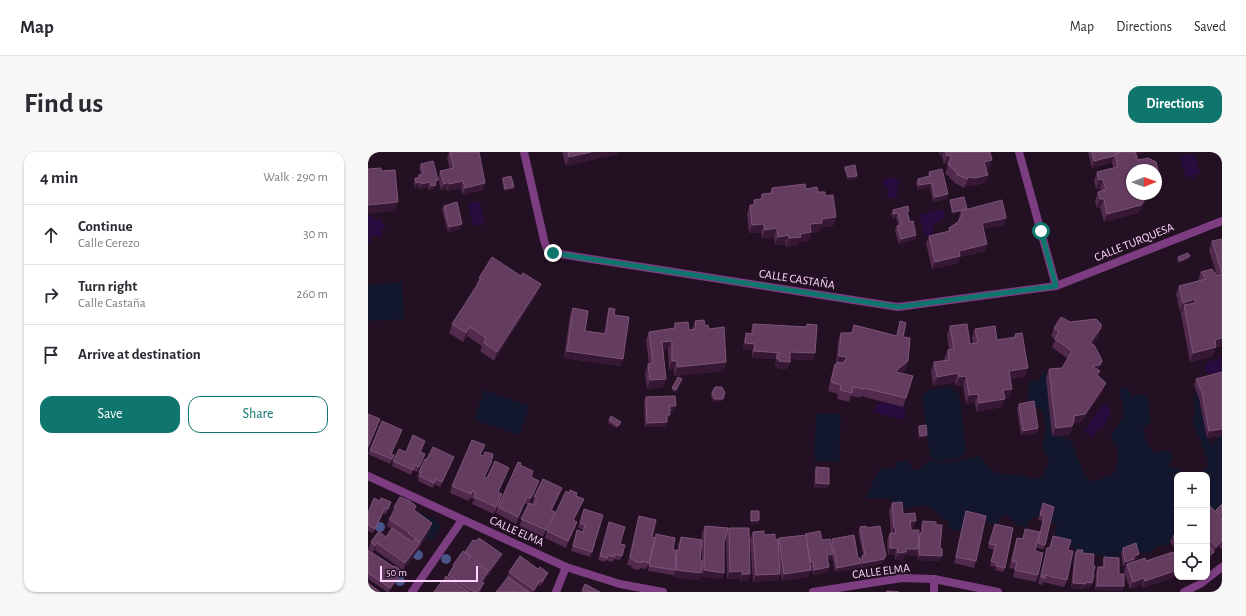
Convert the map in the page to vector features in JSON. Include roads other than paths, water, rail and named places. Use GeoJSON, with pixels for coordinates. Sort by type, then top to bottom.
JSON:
{"type":"FeatureCollection","features":[{"type":"Feature","properties":{"kind":"street","name":"CALLE CASTAÑA"},"geometry":{"type":"LineString","coordinates":[[524,152],[544,240],[547,249],[553,253],[898,307],[1056,286]]}},
{"type":"Feature","properties":{"kind":"street"},"geometry":{"type":"LineString","coordinates":[[1019,152],[1056,286]]}},
{"type":"Feature","properties":{"kind":"street","name":"CALLE TURQUESA"},"geometry":{"type":"LineString","coordinates":[[1056,286],[1222,221]]}},
{"type":"Feature","properties":{"kind":"street","name":"CALLE ELMA"},"geometry":{"type":"LineString","coordinates":[[368,476],[566,566],[620,584],[662,592]]}},
{"type":"Feature","properties":{"kind":"street"},"geometry":{"type":"LineString","coordinates":[[412,592],[462,520]]}},
{"type":"Feature","properties":{"kind":"street"},"geometry":{"type":"LineString","coordinates":[[556,592],[566,566]]}},
{"type":"Feature","properties":{"kind":"street"},"geometry":{"type":"LineString","coordinates":[[1184,592],[1200,584],[1222,567]]}},
{"type":"Feature","properties":{"kind":"street","name":"CALLE ELMA"},"geometry":{"type":"LineString","coordinates":[[813,592],[902,578],[934,579],[998,592]]}},
{"type":"Feature","properties":{"kind":"street"},"geometry":{"type":"LineString","coordinates":[[934,579],[934,592]]}}]}
